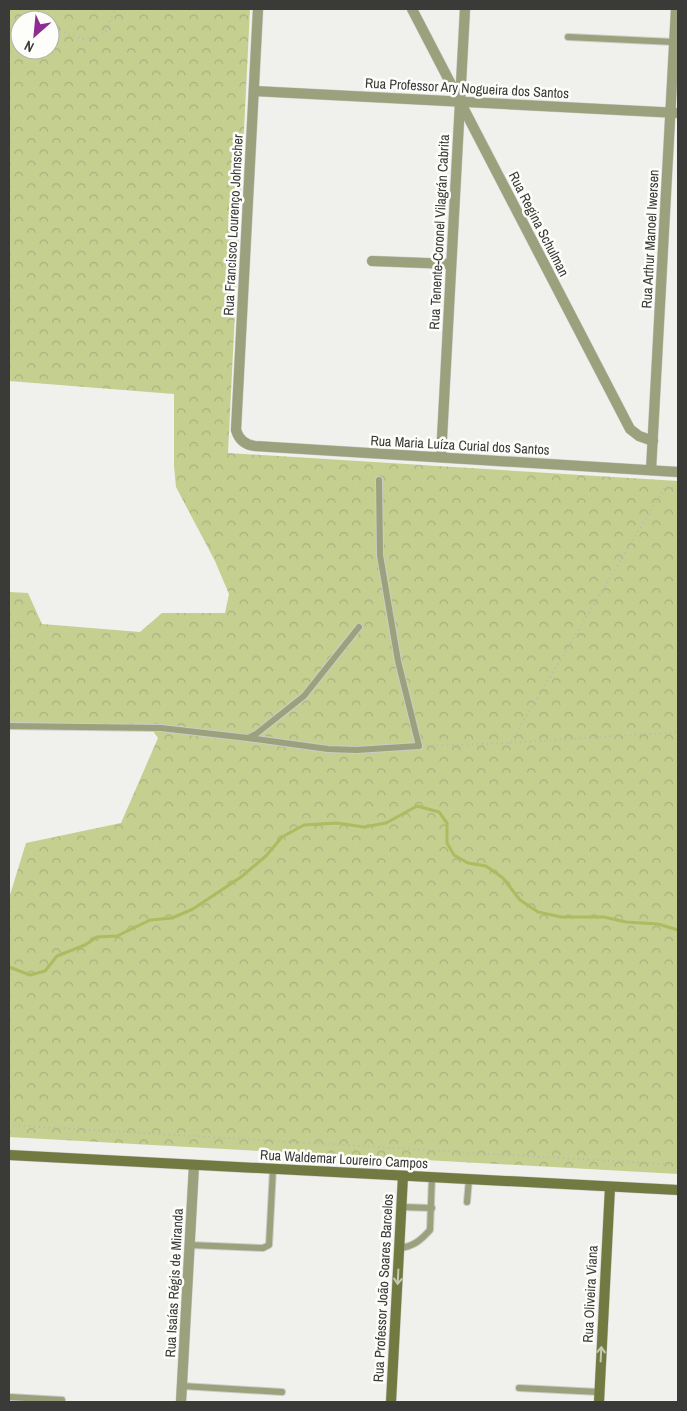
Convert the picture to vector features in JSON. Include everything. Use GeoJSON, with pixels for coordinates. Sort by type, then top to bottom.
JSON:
{"type":"FeatureCollection","features":[{"type":"Feature","properties":{"kind":"main road","name":"Rua Waldemar Loureiro Campos"},"geometry":{"type":"LineString","coordinates":[[9,1155],[678,1190]]}},
{"type":"Feature","properties":{"kind":"main road","name":"Rua Professor João Soares Barcelos"},"geometry":{"type":"LineString","coordinates":[[391,1402],[403,1176]]}},
{"type":"Feature","properties":{"kind":"main road","name":"Rua Oliveira Viana"},"geometry":{"type":"LineString","coordinates":[[599,1397],[610,1187]]}},
{"type":"Feature","properties":{"kind":"street","name":"Rua Francisco Lourenço Johnscher"},"geometry":{"type":"LineString","coordinates":[[241,440],[236,430],[258,9]]}},
{"type":"Feature","properties":{"kind":"street","name":"Rua Regina Schulman"},"geometry":{"type":"LineString","coordinates":[[412,9],[630,429],[639,436],[653,441]]}},
{"type":"Feature","properties":{"kind":"street","name":"Rua Tenente-Coronel Vilagrán Cabrita"},"geometry":{"type":"LineString","coordinates":[[441,457],[465,9]]}},
{"type":"Feature","properties":{"kind":"street","name":"Rua Arthur Manoel Iwersen"},"geometry":{"type":"LineString","coordinates":[[651,470],[674,113],[676,9]]}},
{"type":"Feature","properties":{"kind":"street","name":"Rua Professor Ary Nogueira dos Santos"},"geometry":{"type":"LineString","coordinates":[[254,91],[460,100],[674,113]]}},
{"type":"Feature","properties":{"kind":"street"},"geometry":{"type":"LineString","coordinates":[[372,261],[451,264]]}},
{"type":"Feature","properties":{"kind":"street","name":"Rua Maria Luíza Curial dos Santos"},"geometry":{"type":"LineString","coordinates":[[241,440],[246,444],[255,446],[678,472]]}},
{"type":"Feature","properties":{"kind":"street","name":"Rua Isaías Régis de Miranda"},"geometry":{"type":"LineString","coordinates":[[181,1402],[194,1165]]}},
{"type":"Feature","properties":{"kind":"lane"},"geometry":{"type":"LineString","coordinates":[[568,37],[674,42]]}},
{"type":"Feature","properties":{"kind":"lane"},"geometry":{"type":"LineString","coordinates":[[9,726],[161,728],[356,750],[419,746],[398,660],[380,555],[378,480]]}},
{"type":"Feature","properties":{"kind":"lane"},"geometry":{"type":"LineString","coordinates":[[248,738],[256,734],[304,696],[359,627]]}},
{"type":"Feature","properties":{"kind":"lane"},"geometry":{"type":"LineString","coordinates":[[190,1245],[267,1247],[269,1245],[273,1169]]}},
{"type":"Feature","properties":{"kind":"lane"},"geometry":{"type":"LineString","coordinates":[[399,1248],[410,1246],[430,1230],[434,1211],[432,1177]]}},
{"type":"Feature","properties":{"kind":"lane"},"geometry":{"type":"LineString","coordinates":[[467,1202],[469,1179]]}},
{"type":"Feature","properties":{"kind":"lane"},"geometry":{"type":"LineString","coordinates":[[401,1207],[434,1211]]}},
{"type":"Feature","properties":{"kind":"lane"},"geometry":{"type":"LineString","coordinates":[[182,1386],[282,1392]]}},
{"type":"Feature","properties":{"kind":"lane"},"geometry":{"type":"LineString","coordinates":[[519,1388],[599,1397]]}},
{"type":"Feature","properties":{"kind":"lane"},"geometry":{"type":"LineString","coordinates":[[9,1397],[62,1400]]}},
{"type":"Feature","properties":{"kind":"path"},"geometry":{"type":"LineString","coordinates":[[60,31],[84,39],[105,33],[115,9]]}},
{"type":"Feature","properties":{"kind":"path"},"geometry":{"type":"LineString","coordinates":[[510,743],[665,487],[678,488]]}},
{"type":"Feature","properties":{"kind":"path"},"geometry":{"type":"LineString","coordinates":[[419,746],[510,743],[678,732]]}},
{"type":"Feature","properties":{"kind":"path"},"geometry":{"type":"LineString","coordinates":[[9,1125],[678,1165]]}},
{"type":"Feature","properties":{"kind":"green space"},"geometry":{"type":"Polygon","coordinates":[[[9,9],[250,9],[228,453],[678,481],[678,1174],[9,1137],[9,898],[26,843],[121,823],[158,738],[153,731],[9,728],[9,592],[28,593],[42,624],[140,632],[162,613],[225,613],[229,594],[215,561],[176,487],[174,466],[174,394],[9,381],[9,9]]]}},
{"type":"Feature","properties":{"kind":"waterway"},"geometry":{"type":"LineString","coordinates":[[9,967],[30,975],[45,971],[57,956],[85,945],[97,937],[117,936],[150,920],[172,918],[193,909],[241,877],[266,856],[282,837],[304,825],[337,823],[364,827],[386,823],[417,806],[439,812],[447,823],[447,843],[454,855],[468,863],[486,866],[503,878],[520,900],[538,912],[561,917],[604,917],[626,922],[658,924],[678,930]]}}]}
